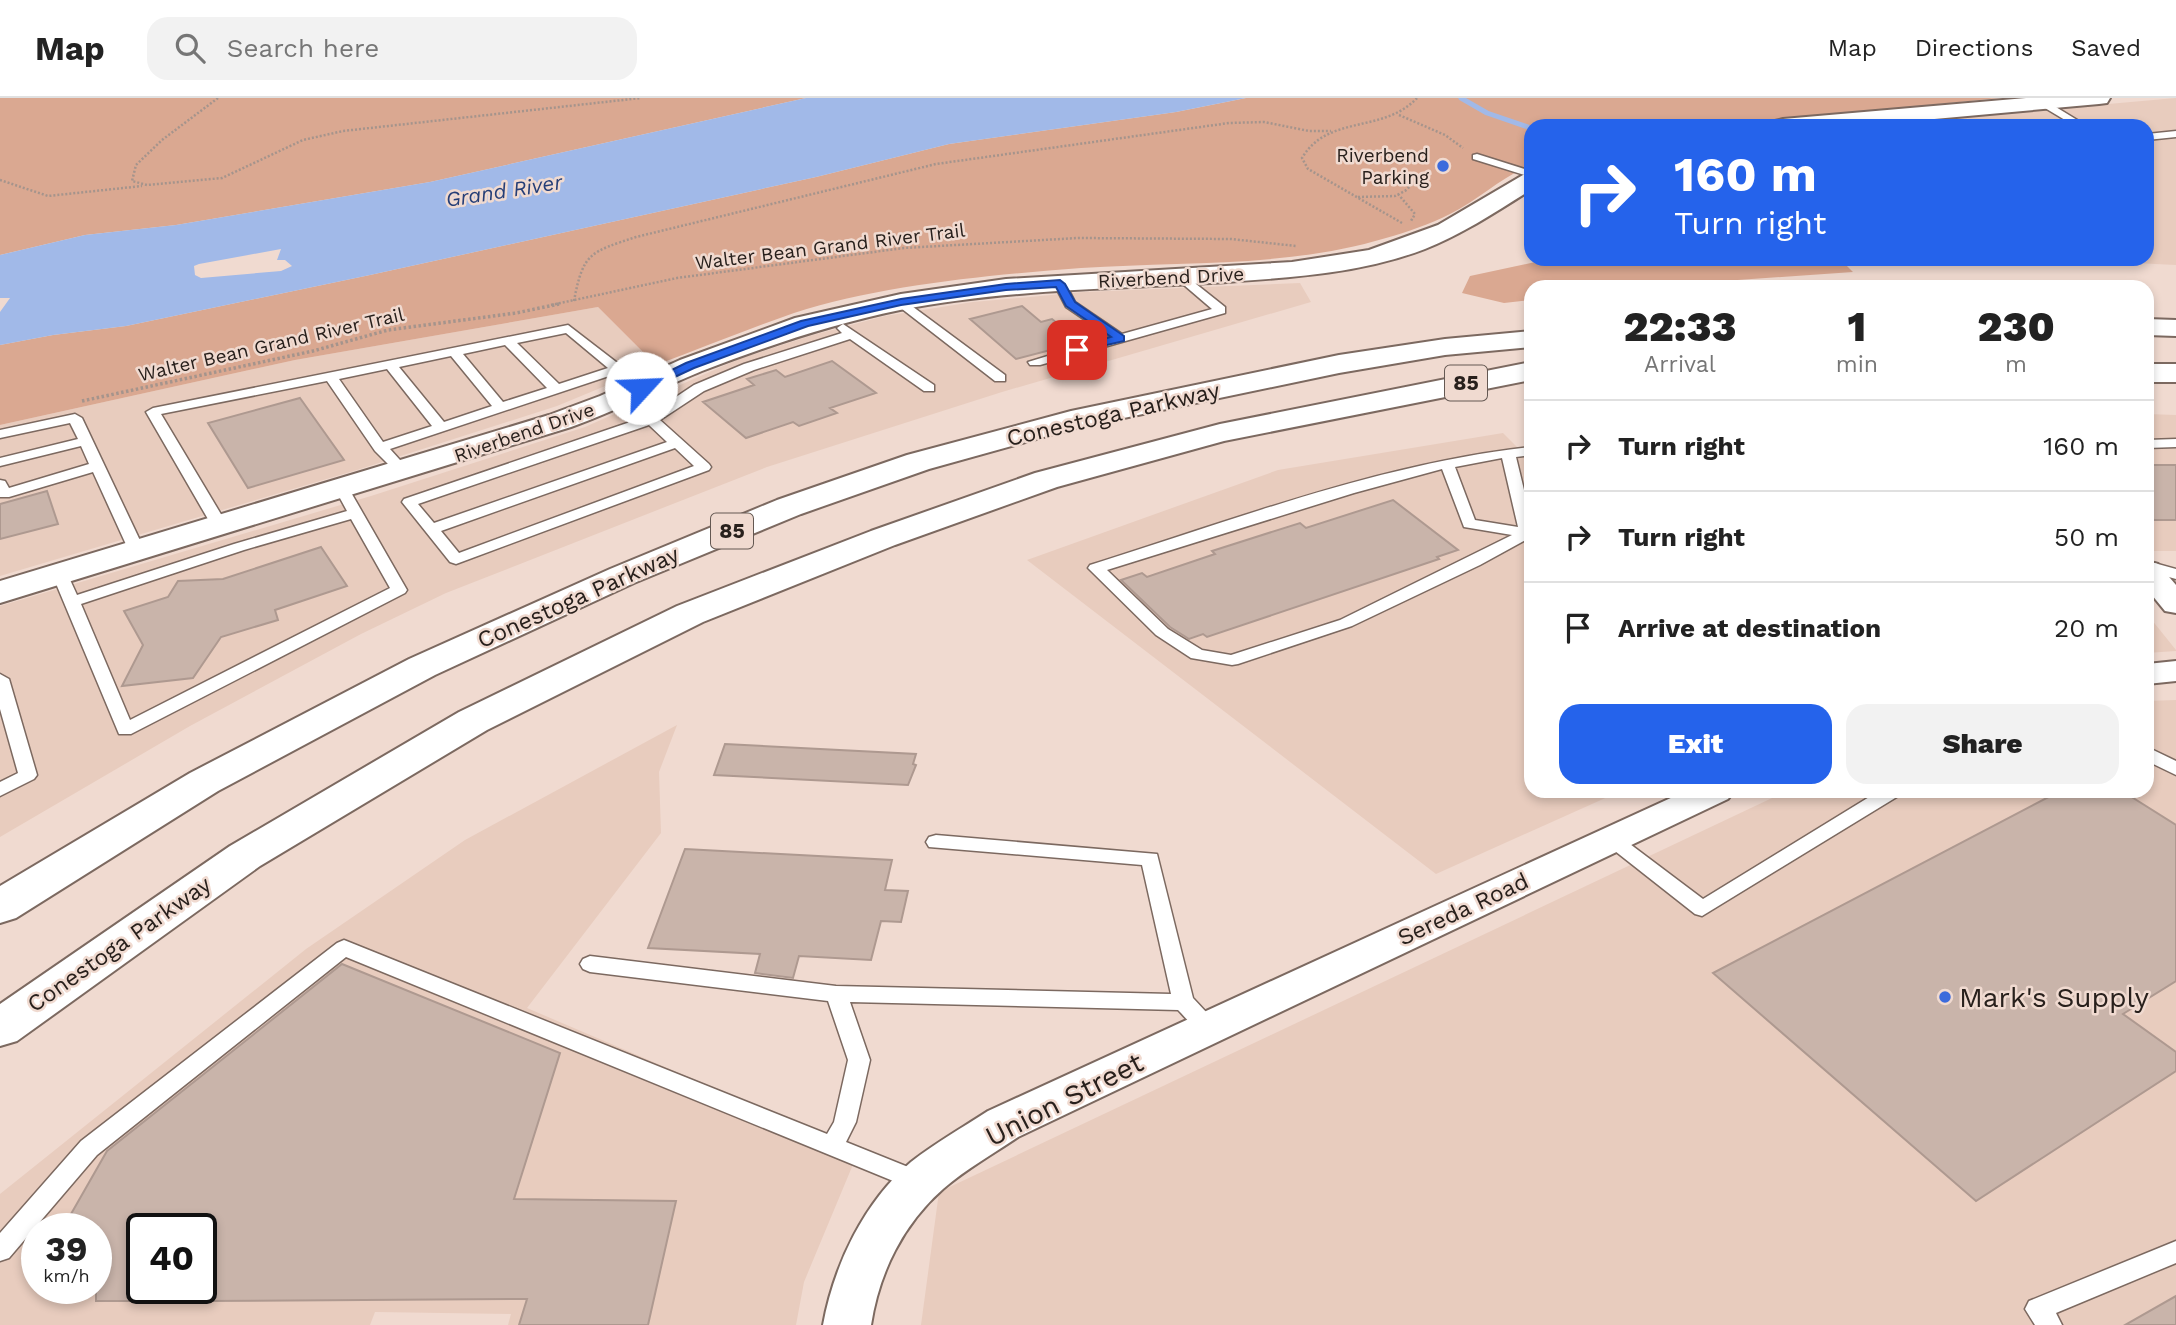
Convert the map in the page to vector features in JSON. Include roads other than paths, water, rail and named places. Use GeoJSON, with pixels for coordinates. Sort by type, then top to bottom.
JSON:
{"type":"FeatureCollection","features":[{"type":"Feature","properties":{"kind":"main road"},"geometry":{"type":"LineString","coordinates":[[1862,119],[2099,98]]}},
{"type":"Feature","properties":{"kind":"main road","name":"Riverbend Drive"},"geometry":{"type":"LineString","coordinates":[[0,592],[66,588],[137,551],[220,526],[348,501],[403,471],[560,421],[628,384],[701,361],[840,326],[901,302],[962,292],[1304,269],[1382,255],[1447,230],[1524,184]]}},
{"type":"Feature","properties":{"kind":"main road"},"geometry":{"type":"LineString","coordinates":[[2154,309],[2176,310]]}},
{"type":"Feature","properties":{"kind":"main road"},"geometry":{"type":"LineString","coordinates":[[2154,327],[2176,328]]}},
{"type":"Feature","properties":{"kind":"main road","name":"Conestoga Parkway"},"geometry":{"type":"LineString","coordinates":[[0,907],[204,782],[422,667],[622,576],[789,507],[918,462],[1071,420],[1339,364],[1445,347],[1524,340]]}},
{"type":"Feature","properties":{"kind":"main road"},"geometry":{"type":"LineString","coordinates":[[2154,352],[2176,353]]}},
{"type":"Feature","properties":{"kind":"main road","name":"Conestoga Parkway"},"geometry":{"type":"LineString","coordinates":[[0,1028],[257,849],[473,721],[690,614],[883,538],[1046,480],[1220,433],[1524,372]]}},
{"type":"Feature","properties":{"kind":"main road"},"geometry":{"type":"LineString","coordinates":[[2154,373],[2176,373]]}},
{"type":"Feature","properties":{"kind":"main road","name":"Conestoga Parkway"},"geometry":{"type":"LineString","coordinates":[[1400,396],[1524,389]]}},
{"type":"Feature","properties":{"kind":"street"},"geometry":{"type":"LineString","coordinates":[[2154,577],[2176,604]]}},
{"type":"Feature","properties":{"kind":"street"},"geometry":{"type":"LineString","coordinates":[[2154,673],[2176,671]]}},
{"type":"Feature","properties":{"kind":"street","name":"Sereda Road"},"geometry":{"type":"LineString","coordinates":[[1196,1015],[1611,840],[1701,798]]}},
{"type":"Feature","properties":{"kind":"street","name":"Union Street"},"geometry":{"type":"LineString","coordinates":[[846,1325],[848,1310],[875,1240],[920,1182],[1003,1124],[1196,1015]]}},
{"type":"Feature","properties":{"kind":"lane"},"geometry":{"type":"LineString","coordinates":[[2043,103],[2070,119]]}},
{"type":"Feature","properties":{"kind":"lane"},"geometry":{"type":"LineString","coordinates":[[2154,136],[2176,134]]}},
{"type":"Feature","properties":{"kind":"lane"},"geometry":{"type":"LineString","coordinates":[[1477,157],[1524,172]]}},
{"type":"Feature","properties":{"kind":"lane"},"geometry":{"type":"LineString","coordinates":[[1035,362],[1221,310],[1181,276]]}},
{"type":"Feature","properties":{"kind":"lane"},"geometry":{"type":"LineString","coordinates":[[1060,284],[1070,304],[1120,338]]}},
{"type":"Feature","properties":{"kind":"lane"},"geometry":{"type":"LineString","coordinates":[[901,302],[999,377]]}},
{"type":"Feature","properties":{"kind":"lane"},"geometry":{"type":"LineString","coordinates":[[220,526],[153,411],[568,329],[628,384],[651,420],[704,467],[456,559],[409,502],[651,420],[698,388],[840,326],[929,388]]}},
{"type":"Feature","properties":{"kind":"lane"},"geometry":{"type":"LineString","coordinates":[[508,341],[556,389]]}},
{"type":"Feature","properties":{"kind":"lane"},"geometry":{"type":"LineString","coordinates":[[454,352],[501,408]]}},
{"type":"Feature","properties":{"kind":"lane"},"geometry":{"type":"LineString","coordinates":[[390,364],[441,428]]}},
{"type":"Feature","properties":{"kind":"lane"},"geometry":{"type":"LineString","coordinates":[[330,376],[380,447],[403,471]]}},
{"type":"Feature","properties":{"kind":"lane"},"geometry":{"type":"LineString","coordinates":[[380,447],[556,389],[628,384]]}},
{"type":"Feature","properties":{"kind":"lane"},"geometry":{"type":"LineString","coordinates":[[0,434],[75,418],[137,551]]}},
{"type":"Feature","properties":{"kind":"lane"},"geometry":{"type":"LineString","coordinates":[[0,462],[86,441]]}},
{"type":"Feature","properties":{"kind":"lane"},"geometry":{"type":"LineString","coordinates":[[431,528],[677,443]]}},
{"type":"Feature","properties":{"kind":"lane"},"geometry":{"type":"LineString","coordinates":[[2154,444],[2176,443]]}},
{"type":"Feature","properties":{"kind":"lane"},"geometry":{"type":"LineString","coordinates":[[1524,452],[1447,464],[1372,481],[1096,568],[1162,632],[1197,654],[1232,660],[1346,623],[1474,562],[1524,535]]}},
{"type":"Feature","properties":{"kind":"lane"},"geometry":{"type":"LineString","coordinates":[[1508,453],[1524,520]]}},
{"type":"Feature","properties":{"kind":"lane"},"geometry":{"type":"LineString","coordinates":[[1447,464],[1469,524],[1524,533]]}},
{"type":"Feature","properties":{"kind":"lane"},"geometry":{"type":"LineString","coordinates":[[0,484],[4,494],[98,466]]}},
{"type":"Feature","properties":{"kind":"lane"},"geometry":{"type":"LineString","coordinates":[[348,501],[399,590],[125,730],[66,588],[239,547],[348,501]]}},
{"type":"Feature","properties":{"kind":"lane"},"geometry":{"type":"LineString","coordinates":[[2154,570],[2176,575]]}},
{"type":"Feature","properties":{"kind":"lane"},"geometry":{"type":"LineString","coordinates":[[0,679],[28,775],[0,790]]}},
{"type":"Feature","properties":{"kind":"lane"},"geometry":{"type":"LineString","coordinates":[[2154,756],[2176,769]]}},
{"type":"Feature","properties":{"kind":"lane"},"geometry":{"type":"LineString","coordinates":[[1611,840],[1702,909],[1882,798]]}},
{"type":"Feature","properties":{"kind":"lane"},"geometry":{"type":"LineString","coordinates":[[590,964],[836,994],[1196,1015],[1150,859],[936,842]]}},
{"type":"Feature","properties":{"kind":"lane"},"geometry":{"type":"LineString","coordinates":[[0,1250],[89,1148],[344,948],[920,1182]]}},
{"type":"Feature","properties":{"kind":"lane"},"geometry":{"type":"LineString","coordinates":[[833,1146],[845,1122],[859,1060],[836,994]]}},
{"type":"Feature","properties":{"kind":"lane"},"geometry":{"type":"LineString","coordinates":[[2049,1325],[2038,1309],[2176,1252]]}},
{"type":"Feature","properties":{"kind":"water","name":"Grand River"},"geometry":{"type":"Polygon","coordinates":[[[806,98],[1246,98],[1176,112],[949,144],[816,177],[370,275],[126,326],[0,345],[0,312],[10,298],[0,298],[0,255],[85,235],[176,225],[430,182],[806,98]],[[281,249],[199,264],[194,266],[195,275],[201,278],[281,271],[292,266],[285,260],[277,260],[281,249]]]}},
{"type":"Feature","properties":{"kind":"waterway"},"geometry":{"type":"LineString","coordinates":[[1461,98],[1487,113],[1524,126]]}},
{"type":"Feature","properties":{"kind":"place","name":"Riverbend Parking"},"geometry":{"type":"Point","coordinates":[1443,166]}},
{"type":"Feature","properties":{"kind":"place","name":"Mark's Supply"},"geometry":{"type":"Point","coordinates":[1945,997]}}]}
